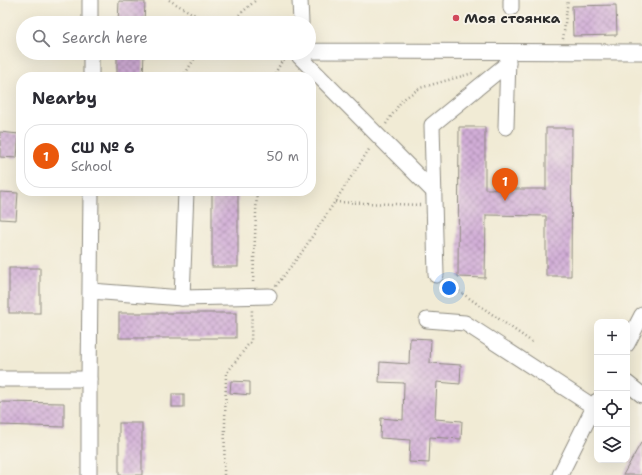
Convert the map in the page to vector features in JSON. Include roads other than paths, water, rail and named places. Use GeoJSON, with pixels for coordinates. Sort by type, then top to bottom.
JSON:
{"type":"FeatureCollection","features":[{"type":"Feature","properties":{"kind":"street"},"geometry":{"type":"LineString","coordinates":[[90,0],[90,16]]}},
{"type":"Feature","properties":{"kind":"street"},"geometry":{"type":"LineString","coordinates":[[300,0],[301,16]]}},
{"type":"Feature","properties":{"kind":"street"},"geometry":{"type":"LineString","coordinates":[[316,51],[508,57],[561,52],[642,52]]}},
{"type":"Feature","properties":{"kind":"street"},"geometry":{"type":"LineString","coordinates":[[506,127],[508,57]]}},
{"type":"Feature","properties":{"kind":"street"},"geometry":{"type":"LineString","coordinates":[[436,275],[432,125],[508,57]]}},
{"type":"Feature","properties":{"kind":"street"},"geometry":{"type":"LineString","coordinates":[[91,60],[91,72]]}},
{"type":"Feature","properties":{"kind":"street"},"geometry":{"type":"LineString","coordinates":[[311,60],[434,199]]}},
{"type":"Feature","properties":{"kind":"street"},"geometry":{"type":"LineString","coordinates":[[89,475],[91,196]]}},
{"type":"Feature","properties":{"kind":"street"},"geometry":{"type":"LineString","coordinates":[[182,298],[186,196]]}},
{"type":"Feature","properties":{"kind":"street"},"geometry":{"type":"LineString","coordinates":[[91,291],[182,298],[268,296]]}},
{"type":"Feature","properties":{"kind":"street"},"geometry":{"type":"LineString","coordinates":[[427,320],[465,323],[594,403]]}},
{"type":"Feature","properties":{"kind":"street"},"geometry":{"type":"LineString","coordinates":[[630,339],[640,323]]}},
{"type":"Feature","properties":{"kind":"street"},"geometry":{"type":"LineString","coordinates":[[0,380],[89,379]]}},
{"type":"Feature","properties":{"kind":"street"},"geometry":{"type":"LineString","coordinates":[[630,385],[642,395]]}},
{"type":"Feature","properties":{"kind":"street"},"geometry":{"type":"LineString","coordinates":[[560,475],[594,408]]}},
{"type":"Feature","properties":{"kind":"place","name":"Моя стоянка"},"geometry":{"type":"Point","coordinates":[456,18]}},
{"type":"Feature","properties":{"kind":"place","name":"СШ № 6"},"geometry":{"type":"Point","coordinates":[505,201]}}]}
